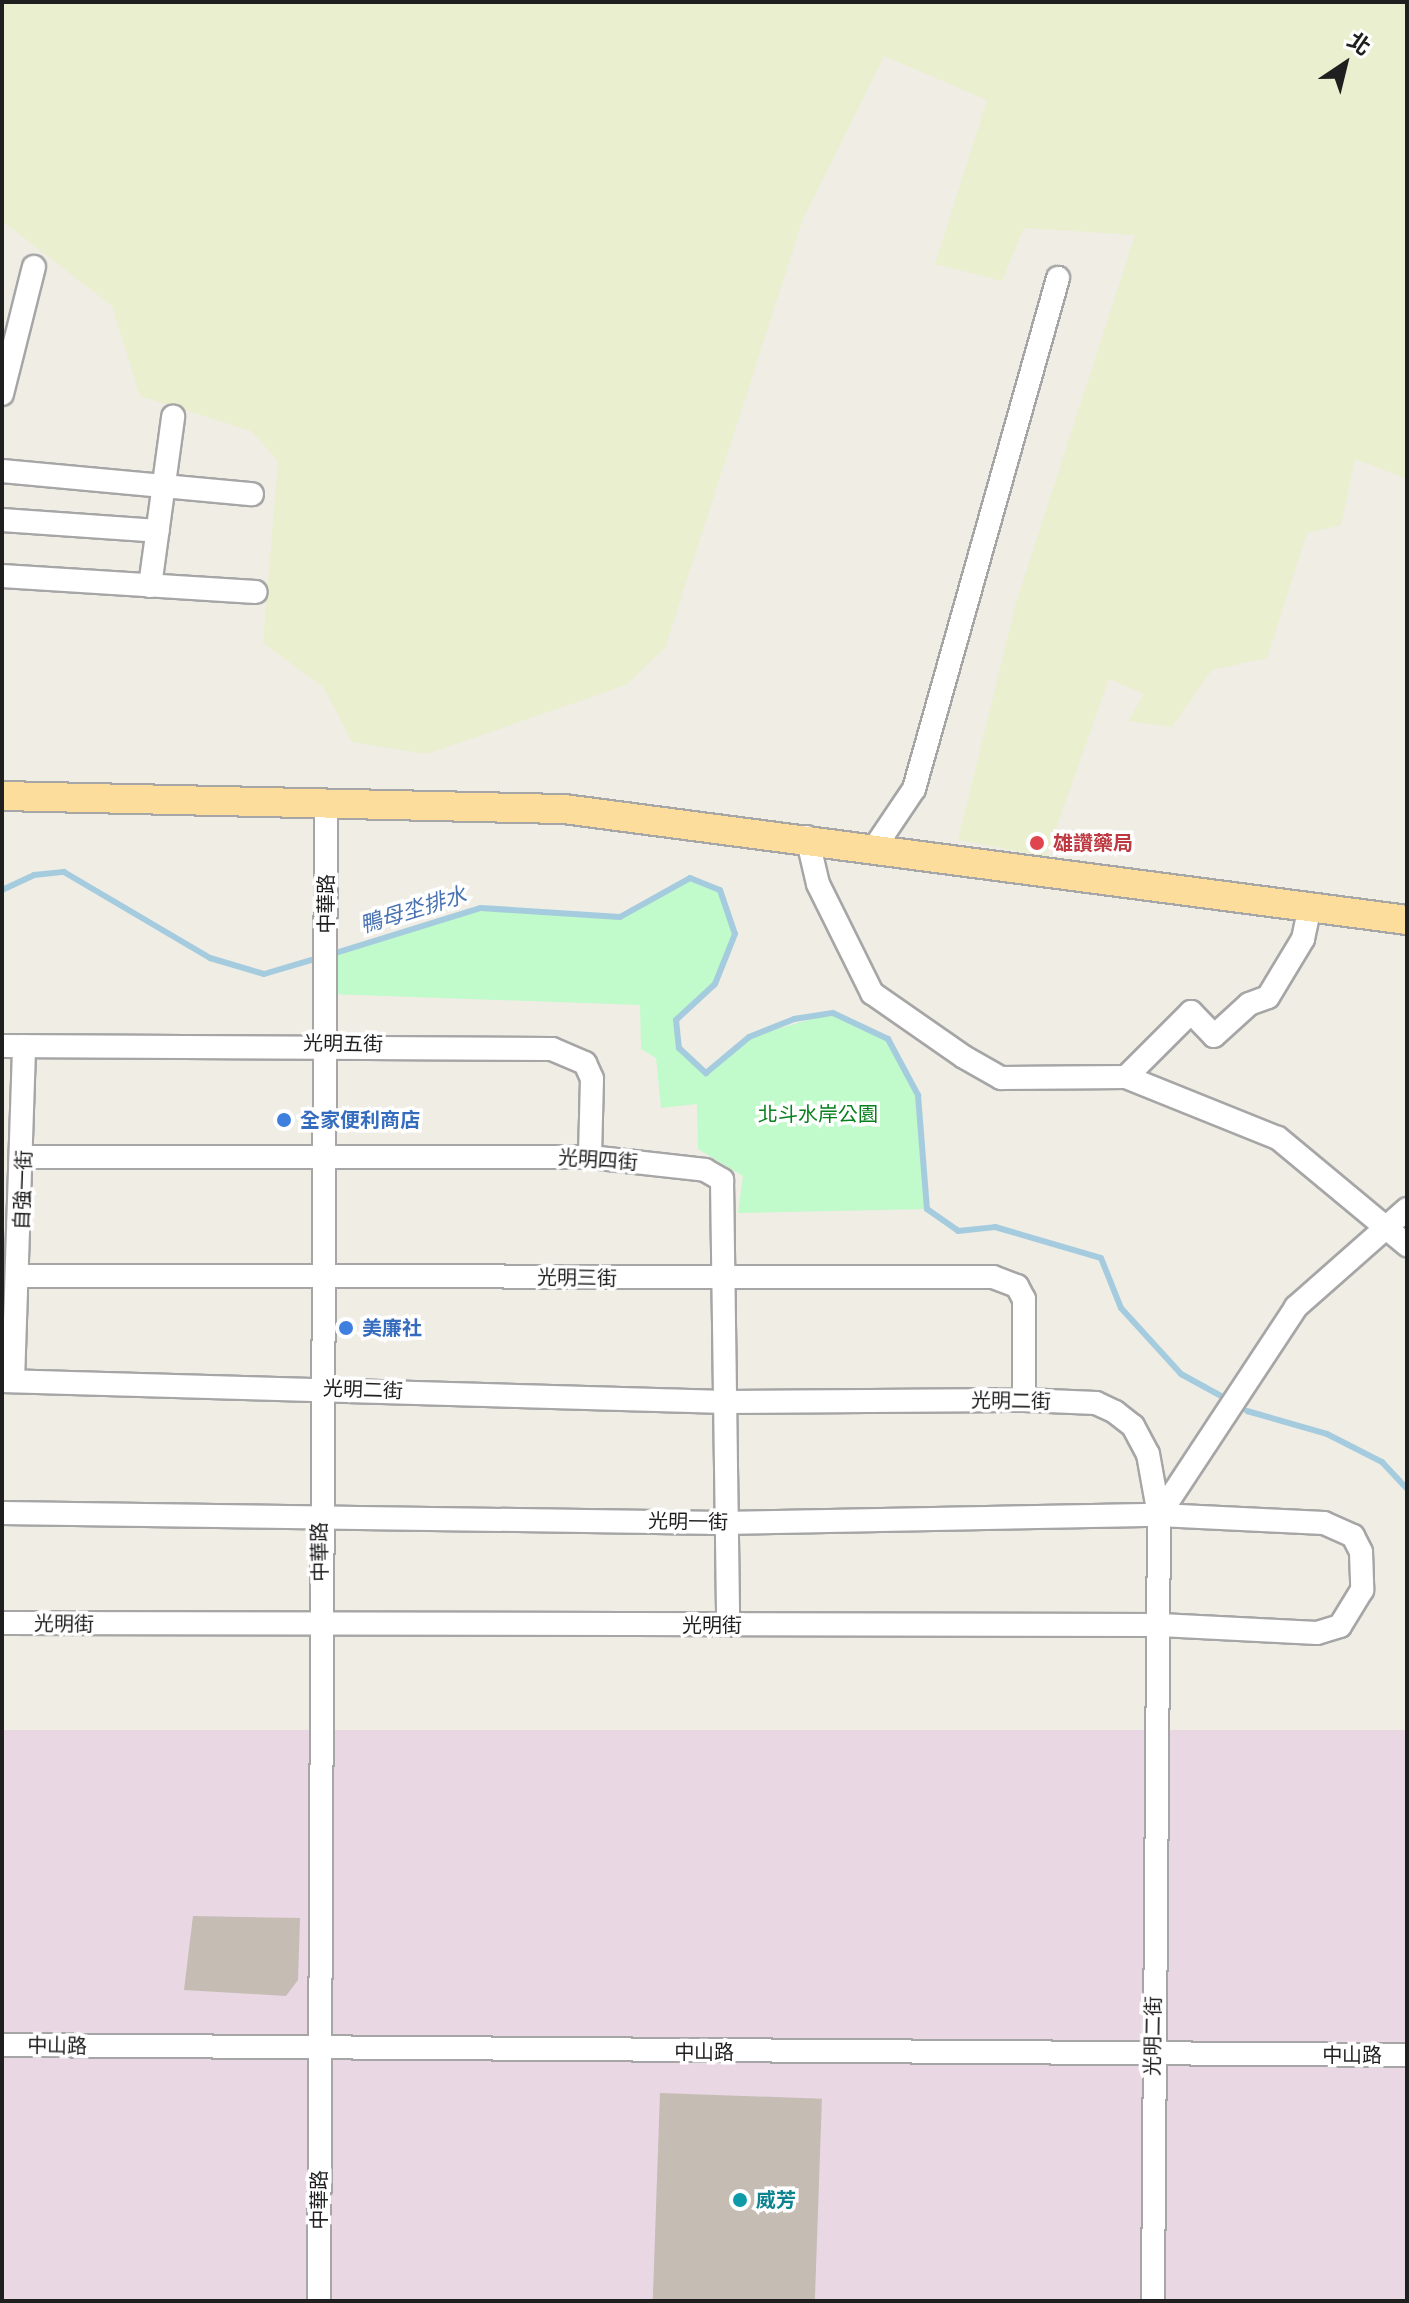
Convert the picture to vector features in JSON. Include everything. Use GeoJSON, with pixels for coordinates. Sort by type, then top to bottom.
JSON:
{"type":"FeatureCollection","features":[{"type":"Feature","properties":{"kind":"main road"},"geometry":{"type":"LineString","coordinates":[[2,796],[564,809],[807,837],[1310,907],[1406,917]]}},
{"type":"Feature","properties":{"kind":"street"},"geometry":{"type":"LineString","coordinates":[[2,394],[34,267]]}},
{"type":"Feature","properties":{"kind":"street"},"geometry":{"type":"LineString","coordinates":[[875,847],[914,789],[1058,278]]}},
{"type":"Feature","properties":{"kind":"street"},"geometry":{"type":"LineString","coordinates":[[150,586],[173,417]]}},
{"type":"Feature","properties":{"kind":"street"},"geometry":{"type":"LineString","coordinates":[[2,471],[252,494]]}},
{"type":"Feature","properties":{"kind":"street"},"geometry":{"type":"LineString","coordinates":[[2,520],[158,531]]}},
{"type":"Feature","properties":{"kind":"street"},"geometry":{"type":"LineString","coordinates":[[2,576],[255,592]]}},
{"type":"Feature","properties":{"kind":"street","name":"中華路"},"geometry":{"type":"LineString","coordinates":[[319,2301],[320,1515],[326,802]]}},
{"type":"Feature","properties":{"kind":"street"},"geometry":{"type":"LineString","coordinates":[[807,837],[818,884],[881,999],[1001,1078],[1126,1077],[1278,1138],[1407,1245]]}},
{"type":"Feature","properties":{"kind":"street"},"geometry":{"type":"LineString","coordinates":[[1126,1077],[1191,1012],[1214,1036],[1249,1004],[1268,997],[1303,939],[1310,907]]}},
{"type":"Feature","properties":{"kind":"street","name":"光明五街"},"geometry":{"type":"LineString","coordinates":[[13,1046],[326,1043],[568,1053],[585,1063],[592,1079],[590,1157]]}},
{"type":"Feature","properties":{"kind":"street","name":"自強一街"},"geometry":{"type":"LineString","coordinates":[[8,1381],[19,1276],[25,1157],[13,1046]]}},
{"type":"Feature","properties":{"kind":"street","name":"光明四街"},"geometry":{"type":"LineString","coordinates":[[25,1157],[590,1157],[705,1170],[722,1180],[726,1280],[723,1523],[728,1625]]}},
{"type":"Feature","properties":{"kind":"street"},"geometry":{"type":"LineString","coordinates":[[1159,1515],[1296,1307],[1407,1209]]}},
{"type":"Feature","properties":{"kind":"street","name":"光明三街"},"geometry":{"type":"LineString","coordinates":[[19,1276],[323,1274],[726,1280],[1006,1279],[1024,1299],[1024,1400]]}},
{"type":"Feature","properties":{"kind":"street","name":"光明二街"},"geometry":{"type":"LineString","coordinates":[[8,1381],[726,1402],[1024,1400],[1096,1403],[1133,1426],[1148,1454],[1159,1515],[1153,2301]]}},
{"type":"Feature","properties":{"kind":"street","name":"光明一街"},"geometry":{"type":"LineString","coordinates":[[2,1513],[320,1515],[723,1523],[1159,1515],[1324,1523],[1353,1536],[1361,1552]]}},
{"type":"Feature","properties":{"kind":"street","name":"光明街"},"geometry":{"type":"LineString","coordinates":[[2,1623],[321,1627],[1160,1625],[1317,1633],[1340,1626],[1362,1590],[1361,1552]]}},
{"type":"Feature","properties":{"kind":"street","name":"中山路"},"geometry":{"type":"LineString","coordinates":[[2,2045],[319,2051],[1407,2055]]}},
{"type":"Feature","properties":{"kind":"shaded area"},"geometry":{"type":"Polygon","coordinates":[[[2,1730],[1407,1730],[1407,2301],[2,2301],[2,1730]]]}},
{"type":"Feature","properties":{"kind":"green space"},"geometry":{"type":"Polygon","coordinates":[[[2,2],[1407,2],[1407,479],[1355,459],[1341,525],[1307,533],[1267,658],[1212,670],[1172,727],[1128,721],[1144,694],[1109,679],[1046,857],[958,840],[1016,603],[1135,235],[1024,228],[1002,281],[935,264],[987,100],[884,56],[803,219],[665,648],[626,685],[427,754],[352,742],[324,688],[263,643],[278,461],[251,431],[140,396],[112,306],[2,221],[2,2]]]}},
{"type":"Feature","properties":{"kind":"green space","name":"北斗水岸公園"},"geometry":{"type":"Polygon","coordinates":[[[690,878],[720,890],[734,934],[715,984],[676,1020],[679,1048],[706,1072],[749,1037],[833,1013],[888,1039],[918,1095],[927,1209],[738,1213],[743,1176],[698,1149],[697,1104],[661,1108],[656,1058],[641,1049],[640,1005],[329,994],[329,955],[481,908],[620,917],[690,878]]]}},
{"type":"Feature","properties":{"kind":"building"},"geometry":{"type":"Polygon","coordinates":[[[193,1916],[300,1918],[298,1980],[286,1996],[184,1990],[193,1916]]]}},
{"type":"Feature","properties":{"kind":"building","name":"威芳"},"geometry":{"type":"Polygon","coordinates":[[[660,2093],[822,2099],[815,2301],[653,2301],[660,2093]]]}},
{"type":"Feature","properties":{"kind":"waterway","name":"鴨母坔排水"},"geometry":{"type":"LineString","coordinates":[[2,890],[34,875],[64,872],[210,958],[264,974],[311,960]]}},
{"type":"Feature","properties":{"kind":"waterway","name":"鴨母坔排水"},"geometry":{"type":"LineString","coordinates":[[329,955],[481,908],[620,917],[690,878],[720,890],[735,934],[715,984],[676,1020],[679,1048],[706,1073],[749,1037],[794,1019],[833,1013],[888,1039],[918,1095],[927,1209],[958,1231],[995,1227],[1101,1258],[1121,1308],[1181,1374],[1221,1396]]}},
{"type":"Feature","properties":{"kind":"waterway","name":"鴨母坔排水"},"geometry":{"type":"LineString","coordinates":[[1247,1411],[1327,1434],[1382,1462],[1407,1489]]}},
{"type":"Feature","properties":{"kind":"place","name":"雄讚藥局"},"geometry":{"type":"Point","coordinates":[1037,843]}},
{"type":"Feature","properties":{"kind":"place","name":"全家便利商店"},"geometry":{"type":"Point","coordinates":[284,1120]}},
{"type":"Feature","properties":{"kind":"place","name":"美廉社"},"geometry":{"type":"Point","coordinates":[346,1328]}},
{"type":"Feature","properties":{"kind":"place","name":"威芳"},"geometry":{"type":"Point","coordinates":[740,2200]}}]}
